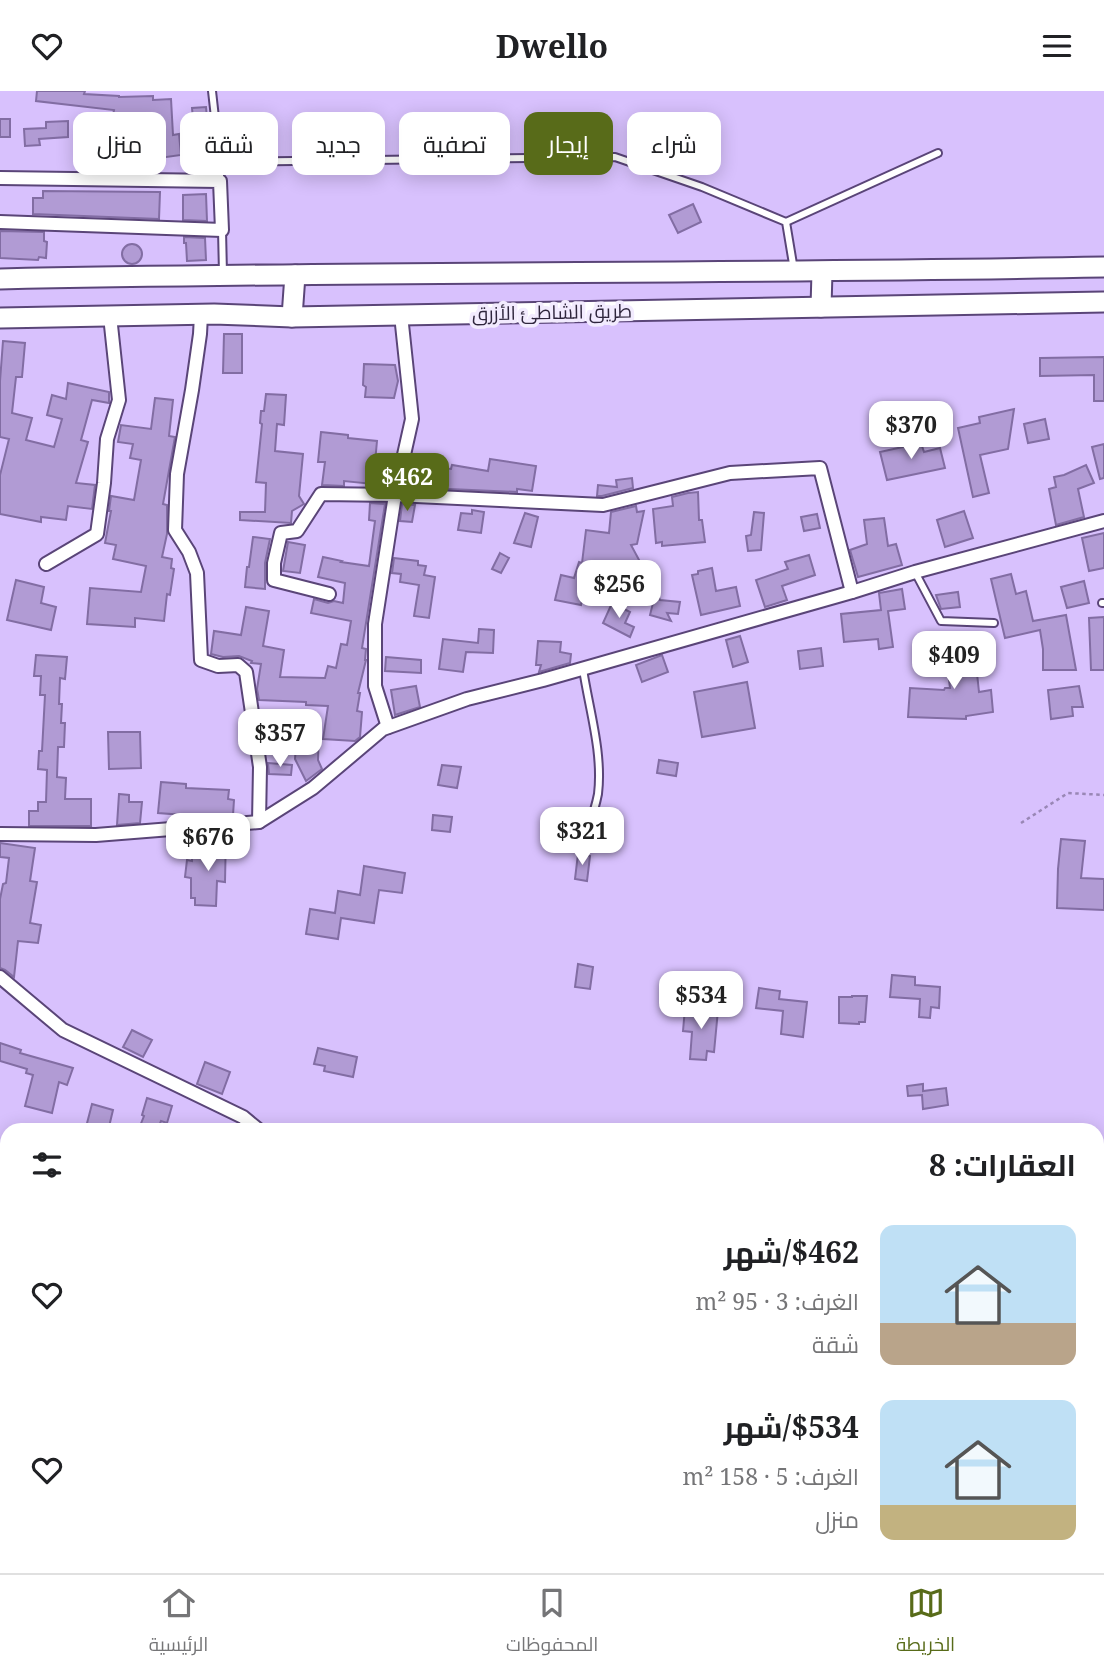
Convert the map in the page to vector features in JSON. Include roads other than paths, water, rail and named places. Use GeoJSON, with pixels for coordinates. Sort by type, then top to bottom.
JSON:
{"type":"FeatureCollection","features":[{"type":"Feature","properties":{"kind":"main road","name":"طريق الشاطئ الأزرق"},"geometry":{"type":"LineString","coordinates":[[0,279],[1104,267]]}},
{"type":"Feature","properties":{"kind":"main road"},"geometry":{"type":"LineString","coordinates":[[821,307],[822,271]]}},
{"type":"Feature","properties":{"kind":"main road"},"geometry":{"type":"LineString","coordinates":[[292,317],[295,275]]}},
{"type":"Feature","properties":{"kind":"main road","name":"طريق الشاطئ الأزرق"},"geometry":{"type":"LineString","coordinates":[[0,318],[201,315],[292,317],[1104,302]]}},
{"type":"Feature","properties":{"kind":"street"},"geometry":{"type":"LineString","coordinates":[[0,178],[220,181],[222,230],[0,222]]}},
{"type":"Feature","properties":{"kind":"street"},"geometry":{"type":"LineString","coordinates":[[201,315],[192,390],[177,474],[175,530],[189,552],[197,573],[201,660],[218,666],[239,665],[246,672],[260,767],[259,822]]}},
{"type":"Feature","properties":{"kind":"street"},"geometry":{"type":"LineString","coordinates":[[388,727],[374,686],[375,624],[395,495],[412,419],[401,315]]}},
{"type":"Feature","properties":{"kind":"street"},"geometry":{"type":"LineString","coordinates":[[46,564],[97,534],[107,439],[119,400],[110,316]]}},
{"type":"Feature","properties":{"kind":"street"},"geometry":{"type":"LineString","coordinates":[[330,594],[274,580],[274,563],[281,533],[297,531],[320,494],[603,505],[730,473],[820,468],[852,592]]}},
{"type":"Feature","properties":{"kind":"street"},"geometry":{"type":"LineString","coordinates":[[0,834],[96,835],[259,822],[313,788],[388,727],[467,699],[583,669],[915,572],[1104,521]]}},
{"type":"Feature","properties":{"kind":"street"},"geometry":{"type":"LineString","coordinates":[[0,977],[63,1030],[243,1117],[250,1123]]}},
{"type":"Feature","properties":{"kind":"lane"},"geometry":{"type":"LineString","coordinates":[[212,91],[214,112]]}},
{"type":"Feature","properties":{"kind":"lane"},"geometry":{"type":"LineString","coordinates":[[278,161],[615,157],[702,187],[786,222],[938,153]]}},
{"type":"Feature","properties":{"kind":"lane"},"geometry":{"type":"LineString","coordinates":[[220,175],[220,181]]}},
{"type":"Feature","properties":{"kind":"lane"},"geometry":{"type":"LineString","coordinates":[[786,222],[794,272]]}},
{"type":"Feature","properties":{"kind":"lane"},"geometry":{"type":"LineString","coordinates":[[222,230],[223,275]]}},
{"type":"Feature","properties":{"kind":"lane"},"geometry":{"type":"LineString","coordinates":[[915,572],[941,621],[994,623]]}},
{"type":"Feature","properties":{"kind":"lane"},"geometry":{"type":"LineString","coordinates":[[583,669],[599,770],[594,811],[584,841]]}}]}
